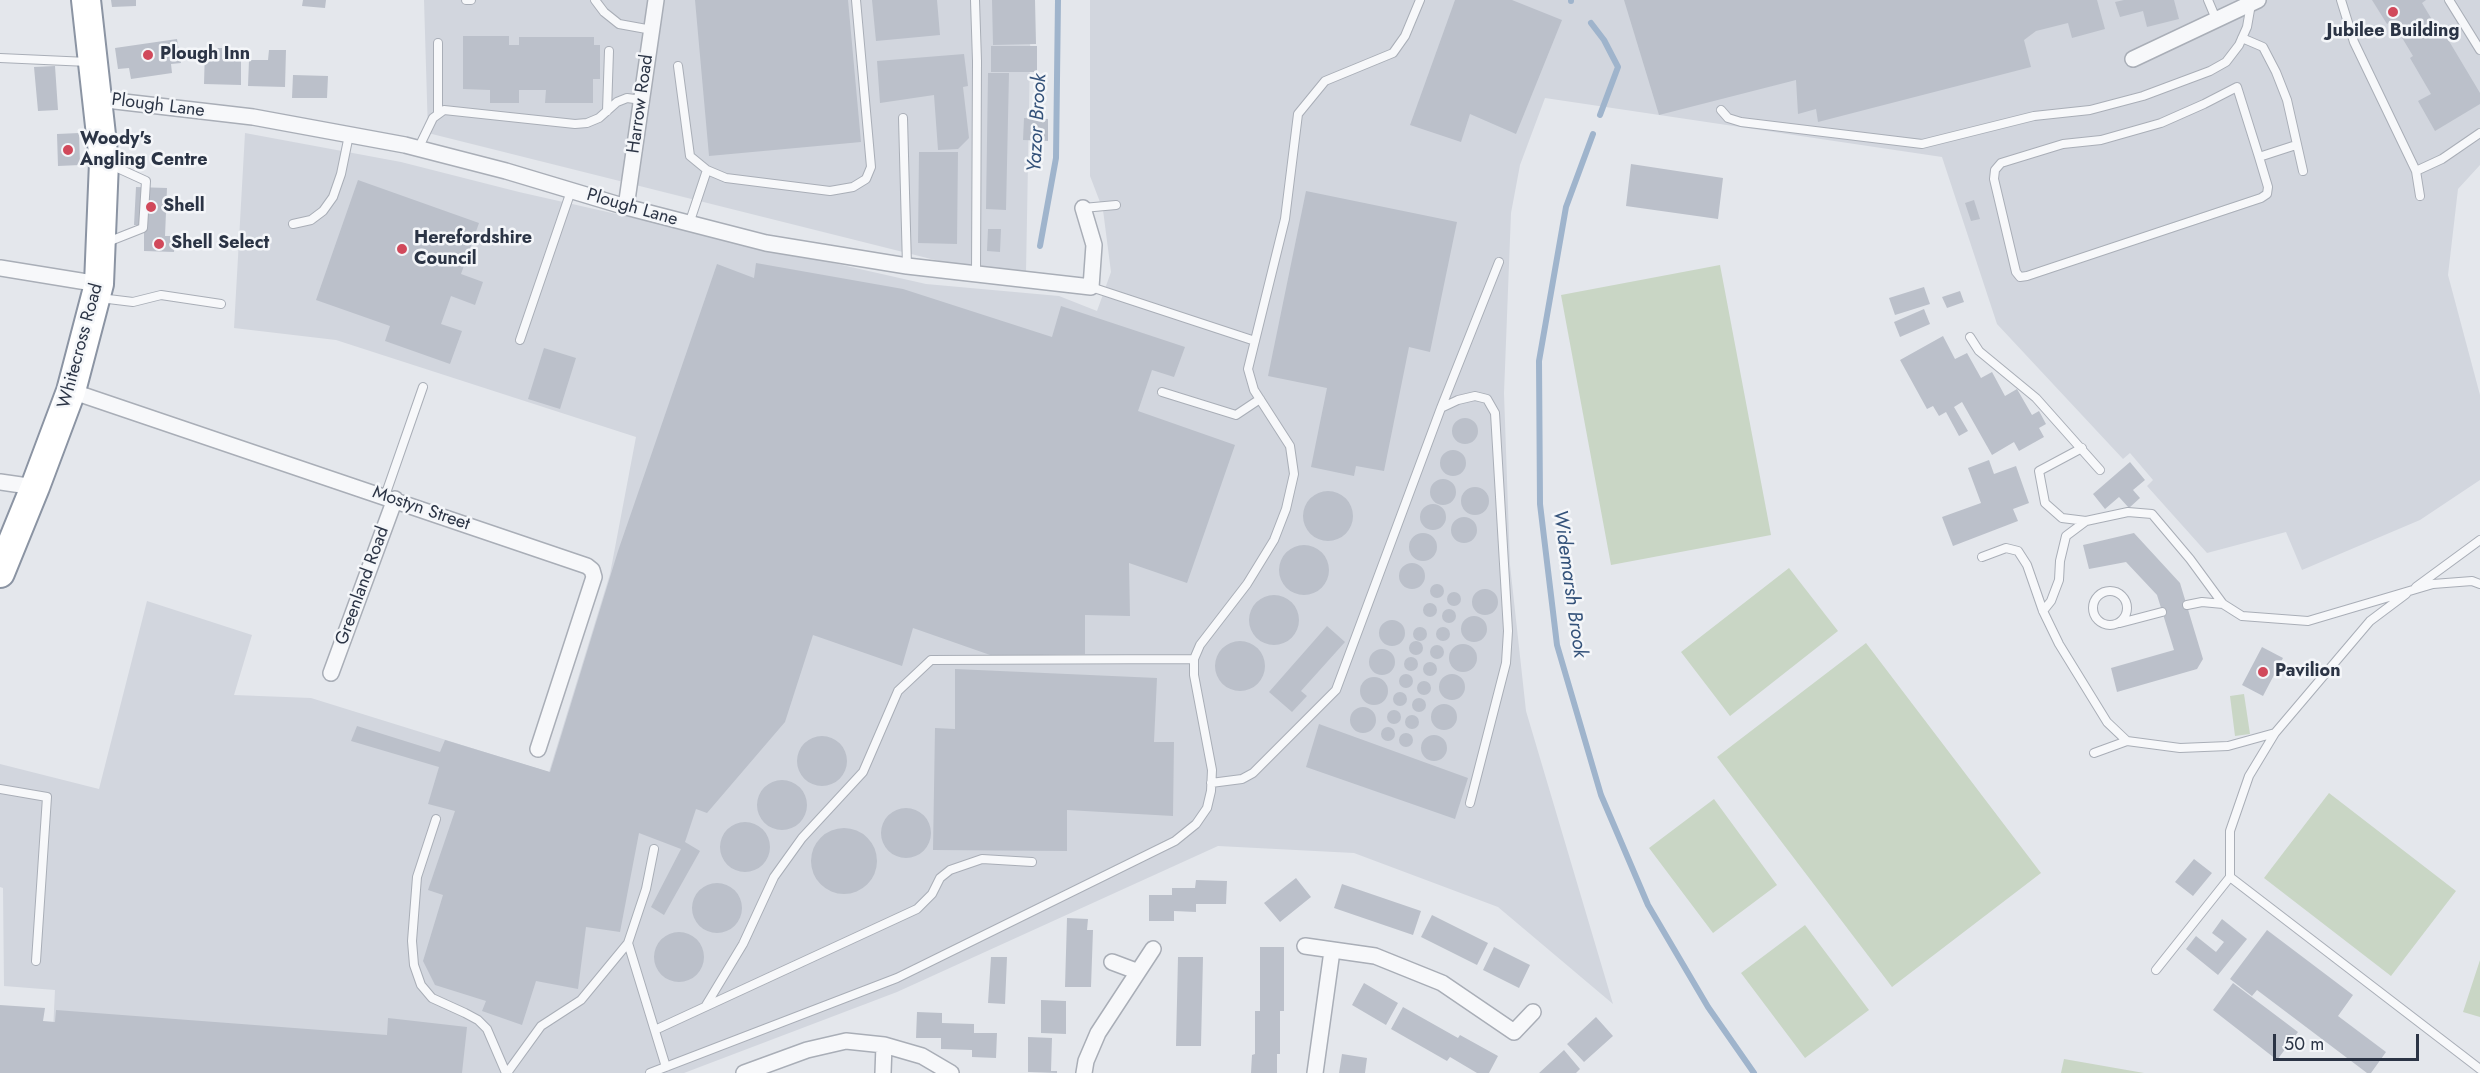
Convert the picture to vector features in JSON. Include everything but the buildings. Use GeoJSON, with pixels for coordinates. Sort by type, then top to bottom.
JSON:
{"type":"FeatureCollection","features":[{"type":"Feature","properties":{"kind":"highway","name":"Whitecross Road"},"geometry":{"type":"LineString","coordinates":[[0,573],[71,391],[98,291],[102,244],[104,162],[87,0]]}},
{"type":"Feature","properties":{"kind":"street","name":"Harrow Road"},"geometry":{"type":"LineString","coordinates":[[626,207],[656,0]]}},
{"type":"Feature","properties":{"kind":"street"},"geometry":{"type":"LineString","coordinates":[[2133,59],[2255,2]]}},
{"type":"Feature","properties":{"kind":"street","name":"Plough Lane"},"geometry":{"type":"LineString","coordinates":[[98,99],[253,117],[418,148],[506,171],[626,207],[766,243],[907,266],[1091,287]]}},
{"type":"Feature","properties":{"kind":"street"},"geometry":{"type":"LineString","coordinates":[[1083,208],[1094,245],[1091,287]]}},
{"type":"Feature","properties":{"kind":"street"},"geometry":{"type":"LineString","coordinates":[[0,268],[98,291]]}},
{"type":"Feature","properties":{"kind":"street","name":"Mostyn Street"},"geometry":{"type":"LineString","coordinates":[[71,391],[587,566],[592,570],[594,577],[538,749]]}},
{"type":"Feature","properties":{"kind":"street"},"geometry":{"type":"LineString","coordinates":[[0,482],[35,487]]}},
{"type":"Feature","properties":{"kind":"street","name":"Greenland Road"},"geometry":{"type":"LineString","coordinates":[[331,673],[390,498]]}},
{"type":"Feature","properties":{"kind":"street"},"geometry":{"type":"LineString","coordinates":[[1305,946],[1375,956],[1442,983],[1514,1032],[1533,1012]]}},
{"type":"Feature","properties":{"kind":"street"},"geometry":{"type":"LineString","coordinates":[[1084,1073],[1086,1061],[1098,1033],[1136,970],[1153,949]]}},
{"type":"Feature","properties":{"kind":"street"},"geometry":{"type":"LineString","coordinates":[[1315,1073],[1332,951]]}},
{"type":"Feature","properties":{"kind":"street"},"geometry":{"type":"LineString","coordinates":[[1112,962],[1136,970]]}},
{"type":"Feature","properties":{"kind":"street"},"geometry":{"type":"LineString","coordinates":[[744,1073],[807,1050],[846,1041],[884,1045],[922,1056],[951,1073]]}},
{"type":"Feature","properties":{"kind":"street"},"geometry":{"type":"LineString","coordinates":[[883,1073],[884,1045]]}},
{"type":"Feature","properties":{"kind":"lane"},"geometry":{"type":"LineString","coordinates":[[466,0],[471,0]]}},
{"type":"Feature","properties":{"kind":"lane"},"geometry":{"type":"LineString","coordinates":[[595,0],[604,12],[619,24],[652,30]]}},
{"type":"Feature","properties":{"kind":"lane"},"geometry":{"type":"LineString","coordinates":[[678,66],[690,156],[707,170],[726,178],[830,190],[853,187],[866,179],[871,167],[856,0]]}},
{"type":"Feature","properties":{"kind":"lane"},"geometry":{"type":"LineString","coordinates":[[975,0],[977,61],[975,274]]}},
{"type":"Feature","properties":{"kind":"lane"},"geometry":{"type":"LineString","coordinates":[[650,1073],[897,978],[1175,841],[1196,824],[1207,808],[1212,770],[1194,675],[1194,659],[1200,645],[1247,584],[1274,540],[1286,509],[1293,474],[1290,446],[1254,390],[1248,369],[1285,219],[1298,114],[1325,81],[1393,53],[1405,36],[1420,0]]}},
{"type":"Feature","properties":{"kind":"lane"},"geometry":{"type":"LineString","coordinates":[[2208,0],[2216,19]]}},
{"type":"Feature","properties":{"kind":"lane"},"geometry":{"type":"LineString","coordinates":[[2341,0],[2354,42],[2416,171],[2420,196]]}},
{"type":"Feature","properties":{"kind":"lane"},"geometry":{"type":"LineString","coordinates":[[2449,0],[2480,50]]}},
{"type":"Feature","properties":{"kind":"lane"},"geometry":{"type":"LineString","coordinates":[[1720,110],[1728,118],[1741,122],[1922,144],[2034,116],[2090,110],[2143,96],[2210,71],[2226,62],[2240,45],[2255,2]]}},
{"type":"Feature","properties":{"kind":"lane"},"geometry":{"type":"LineString","coordinates":[[2242,38],[2263,47],[2287,100],[2303,171]]}},
{"type":"Feature","properties":{"kind":"lane"},"geometry":{"type":"LineString","coordinates":[[438,43],[438,114]]}},
{"type":"Feature","properties":{"kind":"lane"},"geometry":{"type":"LineString","coordinates":[[608,111],[609,51]]}},
{"type":"Feature","properties":{"kind":"lane"},"geometry":{"type":"LineString","coordinates":[[0,58],[92,63]]}},
{"type":"Feature","properties":{"kind":"lane"},"geometry":{"type":"LineString","coordinates":[[2237,87],[2259,157],[2268,187],[2267,194],[2261,198],[2027,276],[2020,277],[2016,272],[1994,179],[1995,170],[2001,162],[2063,144],[2101,140],[2161,123],[2237,87]]}},
{"type":"Feature","properties":{"kind":"lane"},"geometry":{"type":"LineString","coordinates":[[418,148],[433,117],[444,110],[575,124],[587,123],[608,111],[617,102],[627,98],[642,100]]}},
{"type":"Feature","properties":{"kind":"lane"},"geometry":{"type":"LineString","coordinates":[[903,118],[907,266]]}},
{"type":"Feature","properties":{"kind":"lane"},"geometry":{"type":"LineString","coordinates":[[2416,171],[2442,159],[2480,133]]}},
{"type":"Feature","properties":{"kind":"lane"},"geometry":{"type":"LineString","coordinates":[[293,224],[311,220],[323,211],[333,197],[341,174],[349,135]]}},
{"type":"Feature","properties":{"kind":"lane"},"geometry":{"type":"LineString","coordinates":[[2259,157],[2296,145]]}},
{"type":"Feature","properties":{"kind":"lane"},"geometry":{"type":"LineString","coordinates":[[102,244],[143,228],[146,181],[104,162]]}},
{"type":"Feature","properties":{"kind":"lane"},"geometry":{"type":"LineString","coordinates":[[689,224],[707,170]]}},
{"type":"Feature","properties":{"kind":"lane"},"geometry":{"type":"LineString","coordinates":[[520,340],[571,190]]}},
{"type":"Feature","properties":{"kind":"lane"},"geometry":{"type":"LineString","coordinates":[[1083,208],[1116,205]]}},
{"type":"Feature","properties":{"kind":"lane"},"geometry":{"type":"LineString","coordinates":[[1211,783],[1242,779],[1253,773],[1336,690],[1499,262]]}},
{"type":"Feature","properties":{"kind":"lane"},"geometry":{"type":"LineString","coordinates":[[1091,287],[1255,341]]}},
{"type":"Feature","properties":{"kind":"lane"},"geometry":{"type":"LineString","coordinates":[[98,291],[134,302],[161,295],[221,304]]}},
{"type":"Feature","properties":{"kind":"lane"},"geometry":{"type":"LineString","coordinates":[[1970,337],[1979,351],[2036,398],[2100,470]]}},
{"type":"Feature","properties":{"kind":"lane"},"geometry":{"type":"LineString","coordinates":[[390,498],[423,387]]}},
{"type":"Feature","properties":{"kind":"lane"},"geometry":{"type":"LineString","coordinates":[[1162,392],[1236,414],[1260,399]]}},
{"type":"Feature","properties":{"kind":"lane"},"geometry":{"type":"LineString","coordinates":[[1442,408],[1458,400],[1475,396],[1487,399],[1495,413],[1508,632],[1506,663],[1470,803]]}},
{"type":"Feature","properties":{"kind":"lane"},"geometry":{"type":"LineString","coordinates":[[2082,448],[2039,471],[2045,503],[2062,518],[2086,521],[2128,512],[2152,514],[2190,559],[2223,604],[2242,616],[2308,621],[2433,584],[2452,581],[2472,581],[2480,584]]}},
{"type":"Feature","properties":{"kind":"lane"},"geometry":{"type":"LineString","coordinates":[[2043,611],[2051,601],[2059,579],[2060,561],[2066,536],[2086,521]]}},
{"type":"Feature","properties":{"kind":"lane"},"geometry":{"type":"LineString","coordinates":[[2156,970],[2230,876],[2230,831],[2249,776],[2275,733],[2370,621],[2480,540]]}},
{"type":"Feature","properties":{"kind":"lane"},"geometry":{"type":"LineString","coordinates":[[1982,556],[2006,548],[2018,550],[2027,565],[2043,611],[2082,684],[2108,722],[2127,741]]}},
{"type":"Feature","properties":{"kind":"lane"},"geometry":{"type":"LineString","coordinates":[[2118,623],[2123,620],[2127,610],[2124,600],[2116,593],[2101,594],[2093,603],[2092,609],[2097,620],[2107,626],[2162,612]]}},
{"type":"Feature","properties":{"kind":"lane"},"geometry":{"type":"LineString","coordinates":[[2187,605],[2202,602],[2223,604]]}},
{"type":"Feature","properties":{"kind":"lane"},"geometry":{"type":"LineString","coordinates":[[705,1007],[743,944],[774,877],[802,838],[863,772],[898,691],[931,660],[1194,659]]}},
{"type":"Feature","properties":{"kind":"lane"},"geometry":{"type":"LineString","coordinates":[[2094,753],[2127,741],[2180,748],[2228,746],[2275,733]]}},
{"type":"Feature","properties":{"kind":"lane"},"geometry":{"type":"LineString","coordinates":[[0,789],[47,797],[36,961]]}},
{"type":"Feature","properties":{"kind":"lane"},"geometry":{"type":"LineString","coordinates":[[436,819],[417,877],[412,940],[414,965],[421,985],[432,998],[465,1012],[487,1029],[506,1073],[541,1026],[581,1000],[627,943],[646,889],[654,849]]}},
{"type":"Feature","properties":{"kind":"lane"},"geometry":{"type":"LineString","coordinates":[[655,1030],[917,909],[932,894],[940,878],[950,870],[982,859],[1032,862]]}},
{"type":"Feature","properties":{"kind":"lane"},"geometry":{"type":"LineString","coordinates":[[2230,876],[2480,1069]]}},
{"type":"Feature","properties":{"kind":"lane"},"geometry":{"type":"LineString","coordinates":[[627,943],[666,1067]]}},
{"type":"Feature","properties":{"kind":"shaded area"},"geometry":{"type":"Polygon","coordinates":[[[424,0],[1031,0],[1026,272],[943,262],[428,133],[424,0]]]}},
{"type":"Feature","properties":{"kind":"shaded area"},"geometry":{"type":"Polygon","coordinates":[[[1090,0],[2480,0],[2480,165],[2458,189],[2448,275],[2480,395],[2480,480],[2420,520],[2302,570],[2286,532],[2207,553],[2147,486],[2153,480],[2130,453],[2123,459],[1997,324],[1942,157],[1545,98],[1520,165],[1511,213],[1504,393],[1510,565],[1526,711],[1613,1004],[1498,907],[1354,853],[1218,846],[897,992],[684,1073],[51,1073],[55,990],[4,986],[3,888],[0,887],[0,764],[99,789],[147,601],[252,635],[234,695],[311,698],[549,772],[610,574],[636,437],[336,340],[234,328],[245,133],[401,162],[519,192],[926,284],[1059,296],[1097,311],[1111,272],[1103,210],[1090,176],[1090,0]]]}},
{"type":"Feature","properties":{"kind":"green space"},"geometry":{"type":"Polygon","coordinates":[[[1720,265],[1771,535],[1611,565],[1561,295],[1720,265]]]}},
{"type":"Feature","properties":{"kind":"green space"},"geometry":{"type":"Polygon","coordinates":[[[1789,568],[1838,631],[1730,716],[1681,652],[1789,568]]]}},
{"type":"Feature","properties":{"kind":"green space"},"geometry":{"type":"Polygon","coordinates":[[[1866,643],[2041,873],[1892,987],[1717,757],[1866,643]]]}},
{"type":"Feature","properties":{"kind":"green space"},"geometry":{"type":"Polygon","coordinates":[[[2244,694],[2250,734],[2235,736],[2230,696],[2244,694]]]}},
{"type":"Feature","properties":{"kind":"green space"},"geometry":{"type":"Polygon","coordinates":[[[2329,793],[2456,891],[2391,976],[2264,878],[2329,793]]]}},
{"type":"Feature","properties":{"kind":"green space"},"geometry":{"type":"Polygon","coordinates":[[[1714,799],[1777,885],[1713,933],[1649,848],[1714,799]]]}},
{"type":"Feature","properties":{"kind":"green space"},"geometry":{"type":"Polygon","coordinates":[[[1805,925],[1869,1010],[1805,1058],[1741,973],[1805,925]]]}},
{"type":"Feature","properties":{"kind":"green space"},"geometry":{"type":"Polygon","coordinates":[[[2480,960],[2480,1017],[2463,1012],[2480,960]]]}},
{"type":"Feature","properties":{"kind":"green space"},"geometry":{"type":"Polygon","coordinates":[[[2064,1059],[2144,1073],[2061,1073],[2064,1059]]]}},
{"type":"Feature","properties":{"kind":"waterway","name":"Yazor Brook"},"geometry":{"type":"LineString","coordinates":[[1040,246],[1056,158],[1058,0]]}},
{"type":"Feature","properties":{"kind":"waterway","name":"Widemarsh Brook"},"geometry":{"type":"LineString","coordinates":[[1591,23],[1604,40],[1618,67],[1600,115]]}},
{"type":"Feature","properties":{"kind":"waterway","name":"Widemarsh Brook"},"geometry":{"type":"LineString","coordinates":[[1593,134],[1566,207],[1539,361],[1540,504],[1557,645],[1601,795],[1648,905],[1708,1007],[1754,1073]]}},
{"type":"Feature","properties":{"kind":"place","name":"Jubilee Building"},"geometry":{"type":"Point","coordinates":[2393,12]}},
{"type":"Feature","properties":{"kind":"place","name":"Plough Inn"},"geometry":{"type":"Point","coordinates":[148,55]}},
{"type":"Feature","properties":{"kind":"place","name":"Woody's Angling Centre"},"geometry":{"type":"Point","coordinates":[68,150]}},
{"type":"Feature","properties":{"kind":"place","name":"Shell"},"geometry":{"type":"Point","coordinates":[151,207]}},
{"type":"Feature","properties":{"kind":"place","name":"Shell Select"},"geometry":{"type":"Point","coordinates":[159,244]}},
{"type":"Feature","properties":{"kind":"place","name":"Herefordshire Council"},"geometry":{"type":"Point","coordinates":[402,249]}},
{"type":"Feature","properties":{"kind":"place","name":"Pavilion"},"geometry":{"type":"Point","coordinates":[2263,672]}}]}
